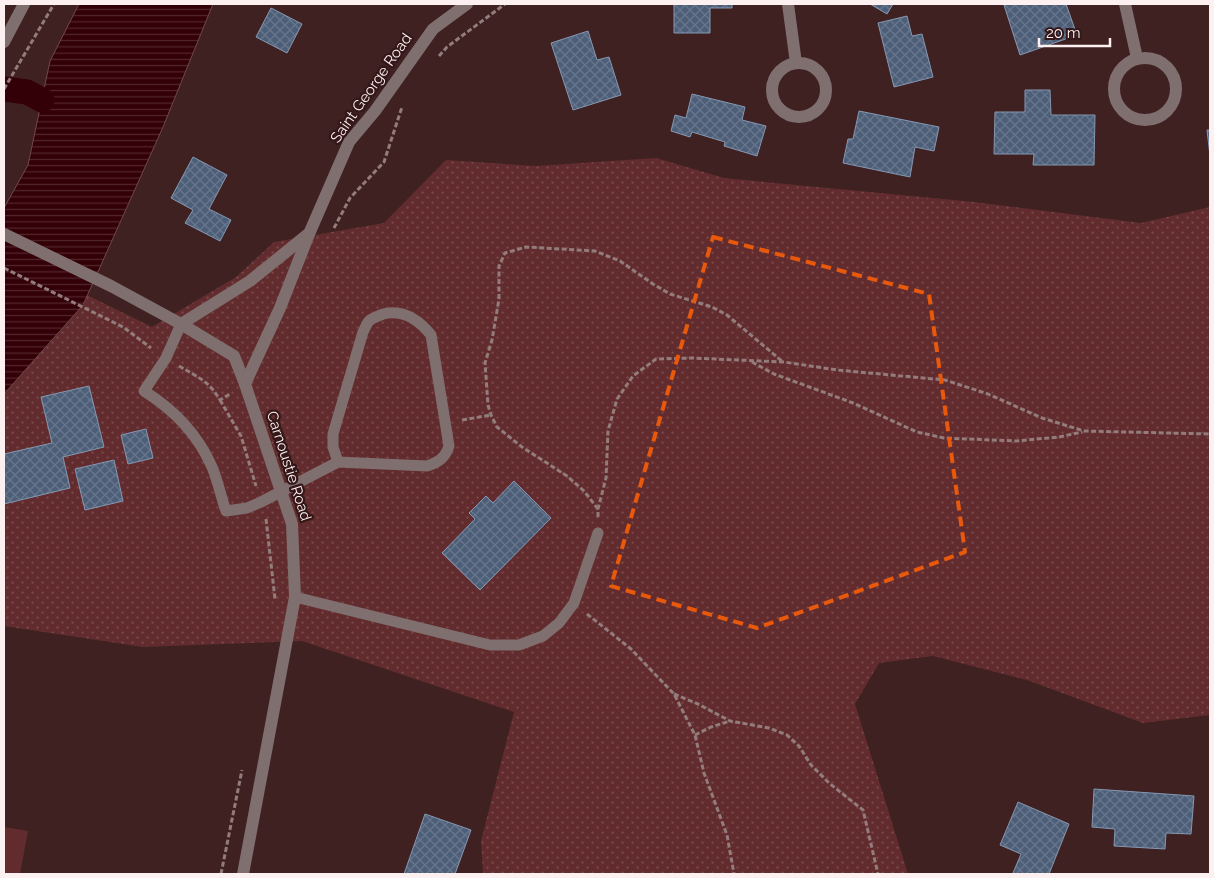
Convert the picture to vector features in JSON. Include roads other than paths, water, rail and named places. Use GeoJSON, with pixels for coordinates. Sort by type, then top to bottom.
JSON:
{"type":"FeatureCollection","features":[{"type":"Feature","properties":{"kind":"street"},"geometry":{"type":"LineString","coordinates":[[4,42],[24,4]]}},
{"type":"Feature","properties":{"kind":"street","name":"Saint George Road"},"geometry":{"type":"LineString","coordinates":[[245,384],[280,308],[309,234],[349,142],[375,111],[433,30],[467,4]]}},
{"type":"Feature","properties":{"kind":"street"},"geometry":{"type":"LineString","coordinates":[[788,4],[796,63]]}},
{"type":"Feature","properties":{"kind":"street"},"geometry":{"type":"LineString","coordinates":[[1125,4],[1137,58]]}},
{"type":"Feature","properties":{"kind":"street"},"geometry":{"type":"LineString","coordinates":[[1137,58],[1150,58],[1161,62],[1170,70],[1176,82],[1176,94],[1172,106],[1164,114],[1152,120],[1140,120],[1128,116],[1119,107],[1114,96],[1114,84],[1118,72],[1126,63],[1137,58]]}},
{"type":"Feature","properties":{"kind":"street"},"geometry":{"type":"LineString","coordinates":[[796,63],[807,64],[816,69],[823,77],[826,88],[825,98],[820,107],[811,114],[801,117],[790,116],[781,111],[774,103],[771,92],[772,82],[778,72],[786,66],[796,63]]}},
{"type":"Feature","properties":{"kind":"street","name":"Carnoustie Road"},"geometry":{"type":"LineString","coordinates":[[4,234],[111,286],[181,324],[234,356],[245,384],[292,524],[295,597],[243,874]]}},
{"type":"Feature","properties":{"kind":"street","name":"Saint George Road"},"geometry":{"type":"LineString","coordinates":[[181,324],[250,282],[309,234]]}},
{"type":"Feature","properties":{"kind":"lane"},"geometry":{"type":"LineString","coordinates":[[181,324],[166,358],[144,391],[161,402],[196,439],[212,467],[226,511],[246,508],[261,502],[338,462],[427,466],[438,462],[445,456],[449,446],[446,422],[431,335],[423,325],[405,314],[393,312],[380,315],[369,321],[363,332],[333,434],[333,447],[338,462]]}},
{"type":"Feature","properties":{"kind":"lane"},"geometry":{"type":"LineString","coordinates":[[295,597],[490,645],[519,645],[543,636],[559,623],[574,603],[598,533]]}},
{"type":"Feature","properties":{"kind":"waterway"},"geometry":{"type":"LineString","coordinates":[[4,89],[27,92],[42,100]]}}]}
